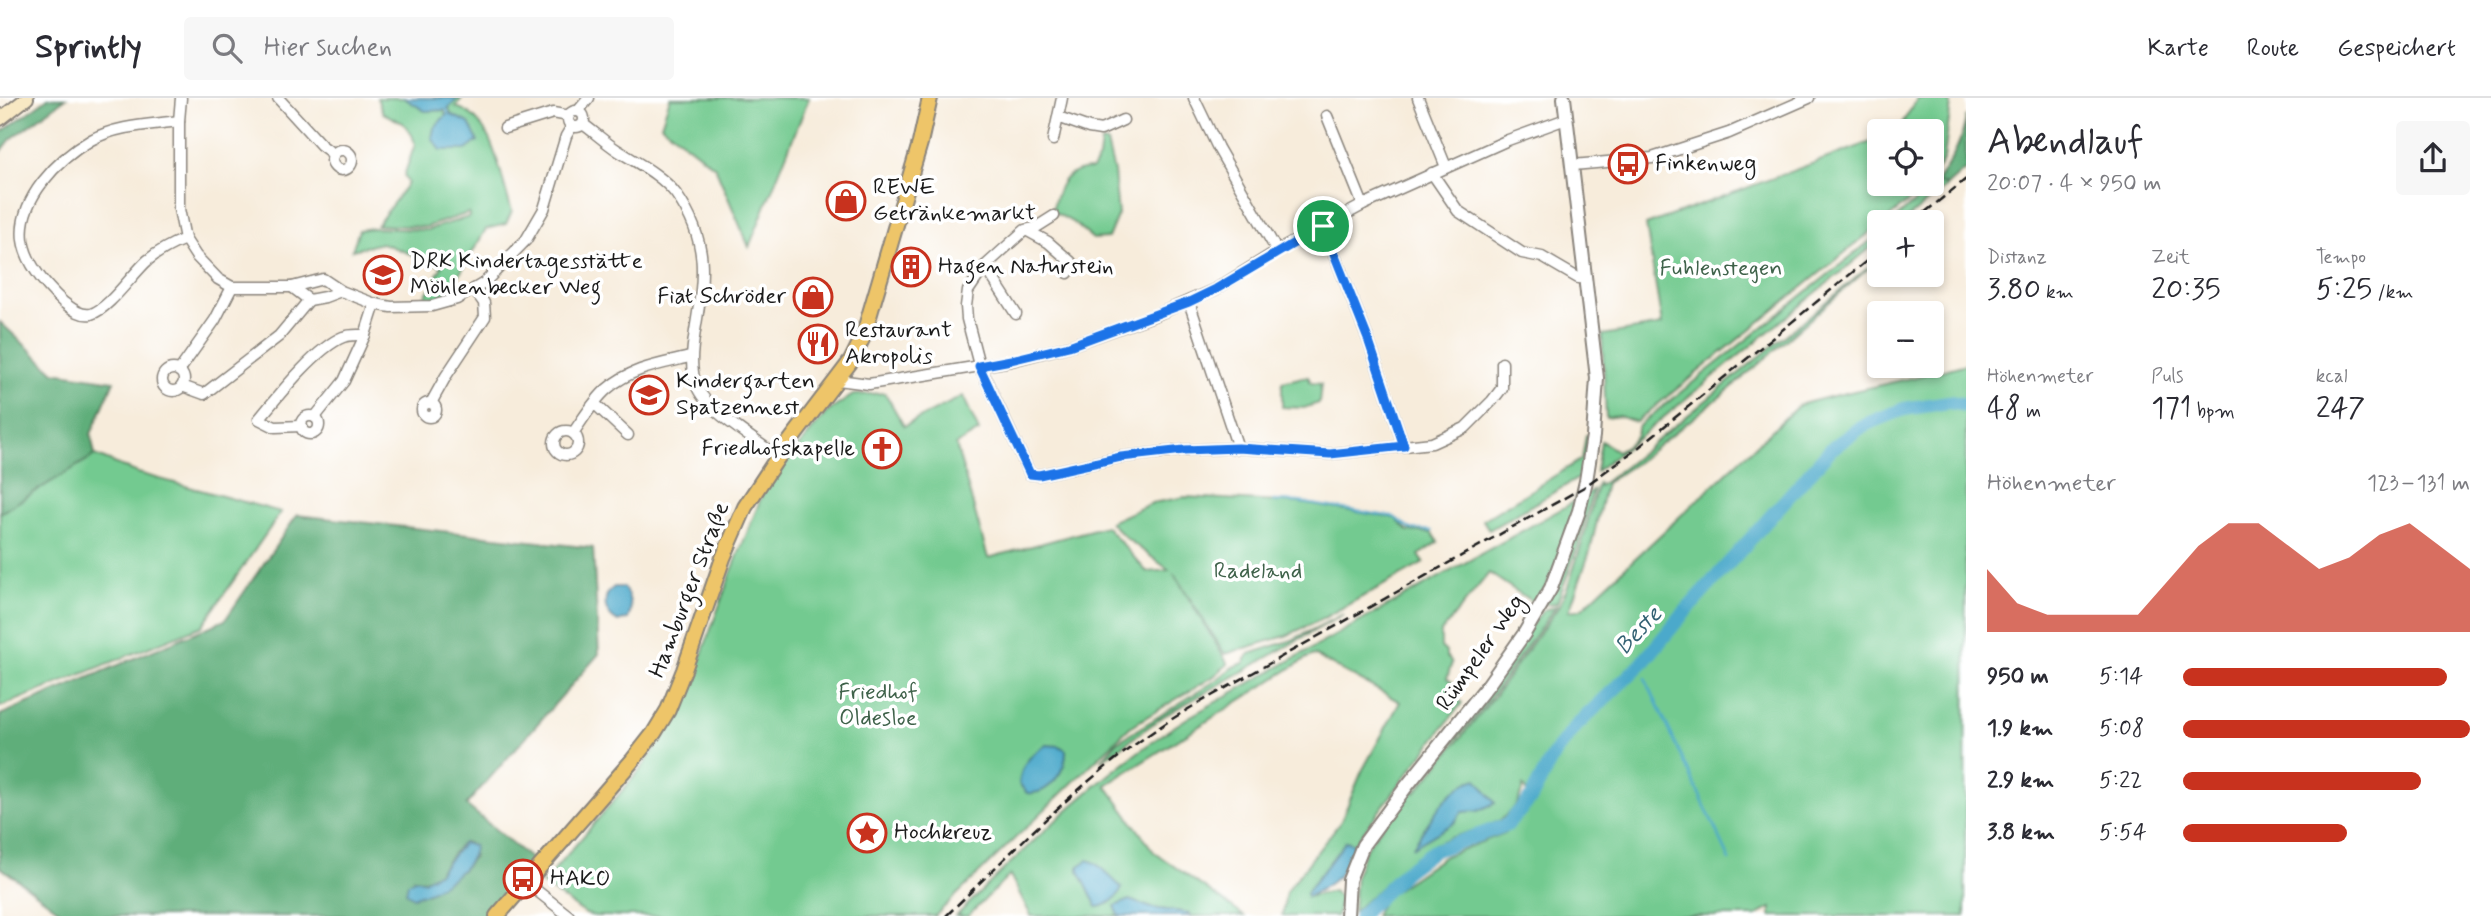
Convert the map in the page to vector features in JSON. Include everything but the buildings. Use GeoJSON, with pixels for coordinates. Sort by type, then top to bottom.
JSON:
{"type":"FeatureCollection","features":[{"type":"Feature","properties":{"kind":"main road"},"geometry":{"type":"LineString","coordinates":[[0,119],[27,98]]}},
{"type":"Feature","properties":{"kind":"main road","name":"Hamburger Straße"},"geometry":{"type":"LineString","coordinates":[[497,916],[632,761],[668,710],[734,530],[745,507],[778,457],[851,361],[870,317],[920,144],[930,98]]}},
{"type":"Feature","properties":{"kind":"street"},"geometry":{"type":"LineString","coordinates":[[181,98],[179,209],[185,239],[207,269],[232,287],[292,287],[323,279],[341,291],[374,304],[409,308],[432,306],[457,299],[474,289],[526,240],[544,209],[573,118],[589,98]]}},
{"type":"Feature","properties":{"kind":"street"},"geometry":{"type":"LineString","coordinates":[[278,98],[321,145],[333,154]]}},
{"type":"Feature","properties":{"kind":"street"},"geometry":{"type":"LineString","coordinates":[[1053,140],[1062,98]]}},
{"type":"Feature","properties":{"kind":"street"},"geometry":{"type":"LineString","coordinates":[[1194,98],[1218,148],[1277,251]]}},
{"type":"Feature","properties":{"kind":"street"},"geometry":{"type":"LineString","coordinates":[[1418,98],[1446,167]]}},
{"type":"Feature","properties":{"kind":"street","name":"Rümpeler Weg"},"geometry":{"type":"LineString","coordinates":[[1347,916],[1349,880],[1363,845],[1508,659],[1540,608],[1558,569],[1579,511],[1586,481],[1597,378],[1564,98]]}},
{"type":"Feature","properties":{"kind":"street"},"geometry":{"type":"LineString","coordinates":[[1573,166],[1653,158],[1729,134],[1809,98]]}},
{"type":"Feature","properties":{"kind":"street"},"geometry":{"type":"LineString","coordinates":[[505,128],[553,113],[573,118],[584,116],[583,124],[674,191],[696,230],[703,255],[703,283],[690,357],[697,388],[710,406],[778,457]]}},
{"type":"Feature","properties":{"kind":"street"},"geometry":{"type":"LineString","coordinates":[[1327,116],[1363,205]]}},
{"type":"Feature","properties":{"kind":"street"},"geometry":{"type":"LineString","coordinates":[[1058,117],[1101,130],[1123,120]]}},
{"type":"Feature","properties":{"kind":"street"},"geometry":{"type":"LineString","coordinates":[[838,380],[869,384],[1011,360],[1069,346],[1189,302],[1363,205],[1531,130],[1566,119]]}},
{"type":"Feature","properties":{"kind":"street"},"geometry":{"type":"LineString","coordinates":[[179,121],[115,130],[92,140],[69,156],[55,167],[36,192],[23,228],[23,243],[40,275],[56,295],[74,311],[87,315],[99,311],[149,259],[185,239]]}},
{"type":"Feature","properties":{"kind":"street"},"geometry":{"type":"LineString","coordinates":[[1432,173],[1458,211],[1522,253],[1531,257],[1542,257],[1578,278],[1585,278]]}},
{"type":"Feature","properties":{"kind":"street"},"geometry":{"type":"LineString","coordinates":[[1054,216],[1035,228],[1025,230],[985,266],[968,291],[966,306],[979,366],[1030,474],[1039,475],[1150,453],[1238,448],[1330,454],[1432,443],[1465,428],[1503,388],[1502,363]]}},
{"type":"Feature","properties":{"kind":"street"},"geometry":{"type":"LineString","coordinates":[[1323,226],[1368,339],[1404,446]]}},
{"type":"Feature","properties":{"kind":"street"},"geometry":{"type":"LineString","coordinates":[[1025,230],[1048,242],[1071,262],[1068,273]]}},
{"type":"Feature","properties":{"kind":"street"},"geometry":{"type":"LineString","coordinates":[[985,266],[1016,314]]}},
{"type":"Feature","properties":{"kind":"street"},"geometry":{"type":"LineString","coordinates":[[178,370],[215,320],[232,287]]}},
{"type":"Feature","properties":{"kind":"street"},"geometry":{"type":"LineString","coordinates":[[292,287],[309,300]]}},
{"type":"Feature","properties":{"kind":"street"},"geometry":{"type":"LineString","coordinates":[[432,403],[446,376],[485,317],[484,303],[474,289]]}},
{"type":"Feature","properties":{"kind":"street"},"geometry":{"type":"LineString","coordinates":[[182,386],[204,394],[279,336],[309,300],[341,291]]}},
{"type":"Feature","properties":{"kind":"street"},"geometry":{"type":"LineString","coordinates":[[1189,302],[1238,448]]}},
{"type":"Feature","properties":{"kind":"street"},"geometry":{"type":"LineString","coordinates":[[365,335],[351,334],[330,344],[281,391],[259,419],[275,427],[302,425],[306,432],[315,432],[319,425],[315,417],[344,381],[365,335],[374,304]]}},
{"type":"Feature","properties":{"kind":"street"},"geometry":{"type":"LineString","coordinates":[[573,433],[605,390],[624,376],[647,367],[690,357]]}},
{"type":"Feature","properties":{"kind":"street"},"geometry":{"type":"LineString","coordinates":[[178,370],[183,377],[182,386],[176,390],[168,390],[162,381],[166,371],[178,370]]}},
{"type":"Feature","properties":{"kind":"street"},"geometry":{"type":"LineString","coordinates":[[595,404],[628,435]]}},
{"type":"Feature","properties":{"kind":"street"},"geometry":{"type":"LineString","coordinates":[[527,883],[569,916]]}},
{"type":"Feature","properties":{"kind":"green space"},"geometry":{"type":"Polygon","coordinates":[[[48,98],[66,98],[11,139],[0,153],[0,133],[48,98]]]}},
{"type":"Feature","properties":{"kind":"green space"},"geometry":{"type":"Polygon","coordinates":[[[377,98],[406,98],[425,111],[444,110],[446,115],[469,123],[451,115],[449,108],[458,98],[462,98],[456,107],[469,113],[480,123],[488,136],[512,211],[506,224],[486,229],[448,294],[422,302],[442,266],[382,243],[352,250],[359,230],[427,230],[469,217],[469,213],[426,227],[377,225],[408,183],[404,176],[415,144],[403,123],[383,113],[377,98]]]}},
{"type":"Feature","properties":{"kind":"green space"},"geometry":{"type":"Polygon","coordinates":[[[670,98],[809,98],[749,247],[715,167],[661,125],[670,98]]]}},
{"type":"Feature","properties":{"kind":"green space"},"geometry":{"type":"Polygon","coordinates":[[[1918,98],[1947,98],[1951,104],[1944,158],[1944,119],[1905,119],[1918,98]]]}},
{"type":"Feature","properties":{"kind":"green space"},"geometry":{"type":"Polygon","coordinates":[[[1966,115],[1966,169],[1948,185],[1944,184],[1944,171],[1962,134],[1966,115]]]}},
{"type":"Feature","properties":{"kind":"green space"},"geometry":{"type":"Polygon","coordinates":[[[1101,142],[1107,143],[1114,172],[1118,214],[1108,238],[1093,239],[1074,223],[1052,211],[1063,181],[1074,172],[1092,169],[1099,158],[1101,142]]]}},
{"type":"Feature","properties":{"kind":"green space","name":"Fuhlenstegen"},"geometry":{"type":"Polygon","coordinates":[[[1867,143],[1867,196],[1915,196],[1898,210],[1867,210],[1867,235],[1636,422],[1619,416],[1606,418],[1602,335],[1662,325],[1646,225],[1867,143]]]}},
{"type":"Feature","properties":{"kind":"green space"},"geometry":{"type":"Polygon","coordinates":[[[1921,196],[1935,196],[1918,210],[1906,210],[1921,196]]]}},
{"type":"Feature","properties":{"kind":"green space"},"geometry":{"type":"Polygon","coordinates":[[[1867,244],[1867,251],[1596,471],[1601,441],[1617,451],[1634,438],[1642,423],[1867,244]]]}},
{"type":"Feature","properties":{"kind":"green space"},"geometry":{"type":"Polygon","coordinates":[[[1867,269],[1730,389],[1636,463],[1606,483],[1590,551],[1569,611],[1581,609],[1799,405],[1911,378],[1944,378],[1944,370],[1966,364],[1965,916],[1771,916],[1771,908],[1756,916],[1375,916],[1384,898],[1445,856],[1505,833],[1533,804],[1523,786],[1518,802],[1509,813],[1485,827],[1428,848],[1353,912],[1356,874],[1366,848],[1543,610],[1556,606],[1490,698],[1413,790],[1415,793],[1493,698],[1559,606],[1582,543],[1598,482],[1599,486],[1867,269]]]}},
{"type":"Feature","properties":{"kind":"green space"},"geometry":{"type":"Polygon","coordinates":[[[0,322],[54,372],[114,381],[91,434],[95,455],[0,513],[0,322]]]}},
{"type":"Feature","properties":{"kind":"green space"},"geometry":{"type":"Polygon","coordinates":[[[1308,376],[1311,383],[1321,384],[1319,403],[1304,408],[1282,407],[1282,382],[1308,376]]]}},
{"type":"Feature","properties":{"kind":"green space","name":"Friedhof Oldesloe"},"geometry":{"type":"Polygon","coordinates":[[[885,393],[904,426],[963,396],[979,431],[956,445],[988,558],[1106,526],[1147,572],[1169,570],[1126,538],[1110,522],[1152,503],[1185,497],[1300,503],[1395,518],[1408,531],[1432,533],[1438,542],[1419,555],[1424,563],[1320,620],[1286,636],[1225,654],[1173,572],[1228,664],[1213,677],[1130,727],[935,916],[586,914],[542,884],[641,769],[680,715],[765,488],[826,413],[853,395],[885,393]]]}},
{"type":"Feature","properties":{"kind":"green space"},"geometry":{"type":"Polygon","coordinates":[[[1586,435],[1589,435],[1582,476],[1489,530],[1483,520],[1582,459],[1586,435]]]}},
{"type":"Feature","properties":{"kind":"green space"},"geometry":{"type":"Polygon","coordinates":[[[95,455],[138,473],[281,512],[202,626],[0,707],[0,513],[95,455]]]}},
{"type":"Feature","properties":{"kind":"green space"},"geometry":{"type":"Polygon","coordinates":[[[1593,490],[1578,546],[1557,603],[1545,604],[1586,494],[1593,490]]]}},
{"type":"Feature","properties":{"kind":"green space"},"geometry":{"type":"Polygon","coordinates":[[[1578,496],[1557,563],[1537,605],[1489,573],[1441,632],[1441,647],[1452,663],[1447,678],[1453,683],[1454,696],[1462,703],[1354,844],[1346,841],[1306,893],[1307,897],[1333,891],[1340,897],[1337,916],[1282,916],[1286,892],[1341,821],[1362,771],[1400,702],[1314,655],[1106,785],[1154,852],[1244,916],[1190,916],[1189,913],[1152,908],[1129,900],[1116,906],[1119,916],[1031,916],[1010,875],[968,916],[956,916],[1067,810],[1157,738],[1189,717],[1563,508],[1578,496]]]}},
{"type":"Feature","properties":{"kind":"green space"},"geometry":{"type":"Polygon","coordinates":[[[297,515],[593,548],[599,654],[466,805],[537,864],[487,916],[67,916],[0,867],[0,715],[225,620],[297,515]],[[463,843],[431,878],[414,879],[427,894],[463,869],[474,856],[468,843],[463,843]]]}},
{"type":"Feature","properties":{"kind":"green space"},"geometry":{"type":"Polygon","coordinates":[[[1344,614],[1164,716],[1101,761],[1116,743],[1233,667],[1244,663],[1249,654],[1292,640],[1344,614]]]}},
{"type":"Feature","properties":{"kind":"water"},"geometry":{"type":"Polygon","coordinates":[[[404,98],[458,98],[447,110],[425,111],[404,98]]]}},
{"type":"Feature","properties":{"kind":"water"},"geometry":{"type":"Polygon","coordinates":[[[448,113],[469,123],[478,141],[466,150],[441,150],[432,138],[434,128],[448,113]]]}},
{"type":"Feature","properties":{"kind":"water"},"geometry":{"type":"Polygon","coordinates":[[[614,587],[623,587],[630,602],[628,619],[618,622],[609,614],[605,605],[607,595],[614,587]]]}},
{"type":"Feature","properties":{"kind":"water"},"geometry":{"type":"Polygon","coordinates":[[[1046,745],[1059,746],[1066,750],[1063,766],[1049,786],[1035,793],[1027,793],[1019,784],[1022,771],[1031,756],[1046,745]]]}},
{"type":"Feature","properties":{"kind":"water"},"geometry":{"type":"Polygon","coordinates":[[[1477,779],[1495,803],[1478,811],[1462,812],[1454,823],[1412,848],[1447,798],[1456,789],[1477,779]]]}},
{"type":"Feature","properties":{"kind":"water"},"geometry":{"type":"Polygon","coordinates":[[[1346,841],[1354,844],[1342,871],[1332,882],[1307,897],[1306,893],[1346,841]]]}},
{"type":"Feature","properties":{"kind":"water"},"geometry":{"type":"Polygon","coordinates":[[[463,843],[474,846],[472,855],[451,879],[421,895],[413,897],[406,892],[408,883],[414,879],[424,881],[439,872],[463,843]]]}},
{"type":"Feature","properties":{"kind":"water"},"geometry":{"type":"Polygon","coordinates":[[[1088,860],[1096,863],[1122,888],[1112,901],[1101,907],[1097,907],[1079,871],[1079,866],[1088,860]]]}},
{"type":"Feature","properties":{"kind":"water"},"geometry":{"type":"Polygon","coordinates":[[[1129,900],[1152,908],[1189,913],[1190,916],[1119,916],[1115,906],[1129,900]]]}},
{"type":"Feature","properties":{"kind":"waterway","name":"Beste"},"geometry":{"type":"LineString","coordinates":[[1360,916],[1405,872],[1433,851],[1507,825],[1531,798],[1554,754],[1577,725],[1644,661],[1831,449],[1864,425],[1904,409],[1949,402],[1966,405]]}},
{"type":"Feature","properties":{"kind":"waterway"},"geometry":{"type":"LineString","coordinates":[[1273,501],[1298,502],[1394,517],[1411,529],[1432,531]]}},
{"type":"Feature","properties":{"kind":"waterway"},"geometry":{"type":"LineString","coordinates":[[1645,678],[1730,860]]}},
{"type":"Feature","properties":{"kind":"railway"},"geometry":{"type":"LineString","coordinates":[[1928,210],[1966,179]]}},
{"type":"Feature","properties":{"kind":"railway"},"geometry":{"type":"LineString","coordinates":[[946,916],[1062,804],[1123,753],[1190,708],[1584,487],[1639,447],[1867,261]]}},
{"type":"Feature","properties":{"kind":"place","name":"Finkenweg"},"geometry":{"type":"Point","coordinates":[1628,164]}},
{"type":"Feature","properties":{"kind":"place","name":"REWE Getränkemarkt"},"geometry":{"type":"Point","coordinates":[846,201]}},
{"type":"Feature","properties":{"kind":"place","name":"Hagen Naturstein"},"geometry":{"type":"Point","coordinates":[911,267]}},
{"type":"Feature","properties":{"kind":"place","name":"DRK Kindertagesstätte Möhlenbecker Weg"},"geometry":{"type":"Point","coordinates":[383,275]}},
{"type":"Feature","properties":{"kind":"place","name":"Fiat Schröder"},"geometry":{"type":"Point","coordinates":[813,297]}},
{"type":"Feature","properties":{"kind":"place","name":"Restaurant Akropolis"},"geometry":{"type":"Point","coordinates":[818,344]}},
{"type":"Feature","properties":{"kind":"place","name":"Kindergarten Spatzennest"},"geometry":{"type":"Point","coordinates":[649,395]}},
{"type":"Feature","properties":{"kind":"place","name":"Friedhofskapelle"},"geometry":{"type":"Point","coordinates":[882,449]}},
{"type":"Feature","properties":{"kind":"place","name":"Hochkreuz"},"geometry":{"type":"Point","coordinates":[867,833]}},
{"type":"Feature","properties":{"kind":"place","name":"HAKO"},"geometry":{"type":"Point","coordinates":[523,879]}},
{"type":"Feature","properties":{"kind":"route"},"geometry":{"type":"LineString","coordinates":[[1323,226],[1368,339],[1404,446],[1330,454],[1238,448],[1184,450],[1121,457],[1039,475],[1027,471],[979,366],[1069,346],[1189,302],[1323,226]]}},
{"type":"Feature","properties":{"kind":"park label","name":"Radeland"},"geometry":{"type":"Point","coordinates":[1258,572]}}]}
